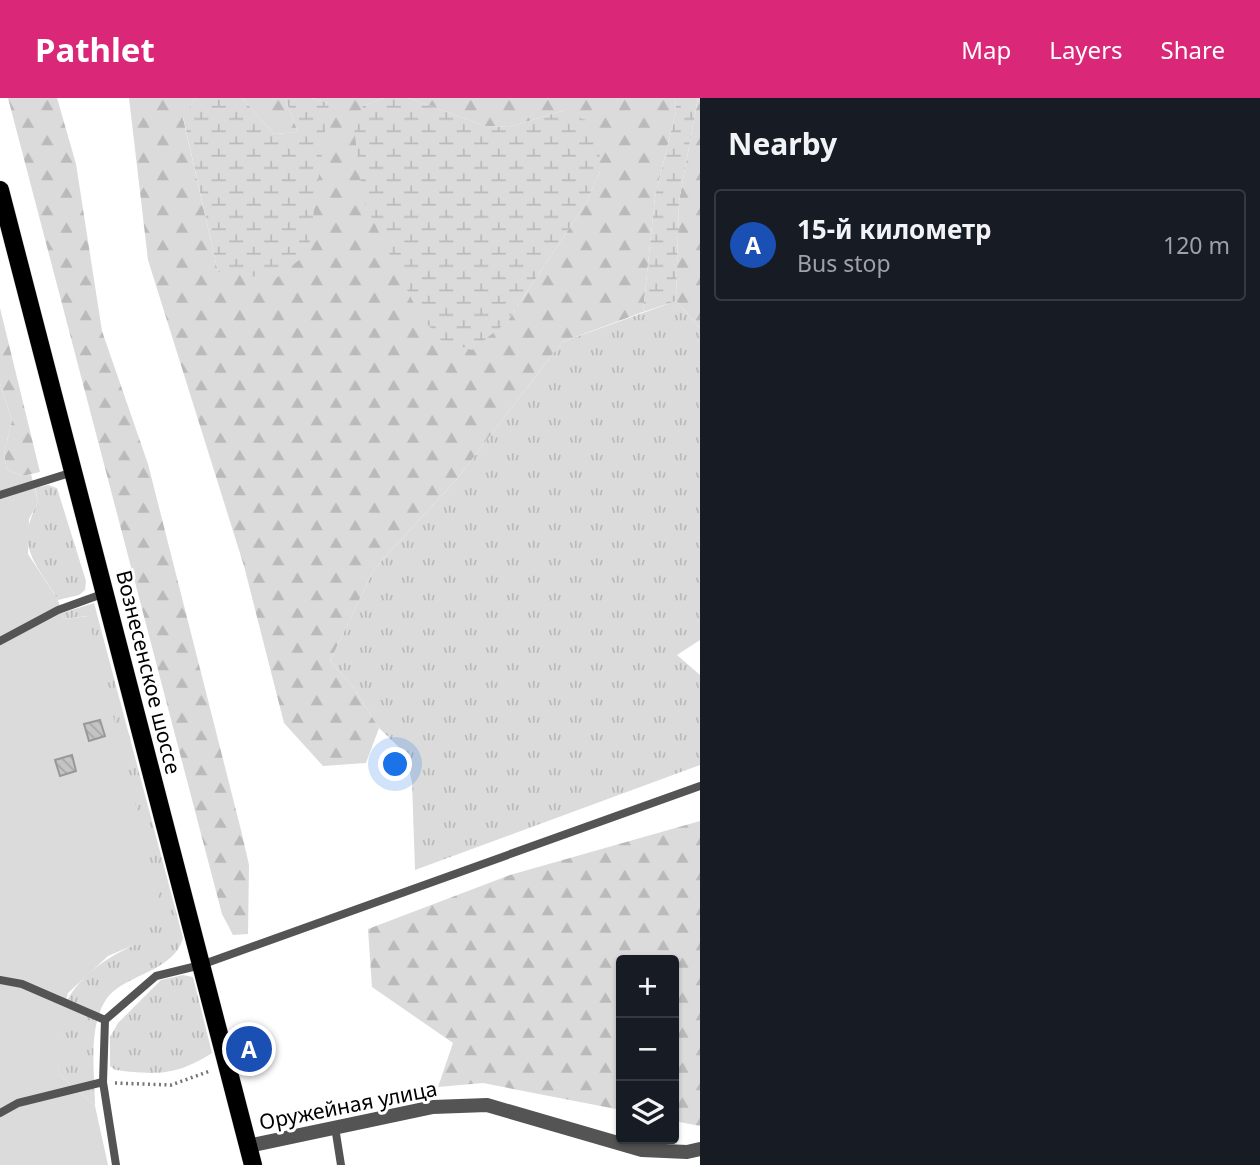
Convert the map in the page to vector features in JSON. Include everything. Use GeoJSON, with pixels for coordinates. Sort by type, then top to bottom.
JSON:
{"type":"FeatureCollection","features":[{"type":"Feature","properties":{"kind":"main road","name":"Вознесенское шоссе"},"geometry":{"type":"LineString","coordinates":[[0,190],[253,1165]]}},
{"type":"Feature","properties":{"kind":"street","name":"Оружейная улица"},"geometry":{"type":"LineString","coordinates":[[248,1146],[433,1107],[487,1105],[642,1150],[687,1153],[700,1149]]}},
{"type":"Feature","properties":{"kind":"lane"},"geometry":{"type":"LineString","coordinates":[[0,495],[73,472]]}},
{"type":"Feature","properties":{"kind":"lane"},"geometry":{"type":"LineString","coordinates":[[0,641],[58,610],[105,593]]}},
{"type":"Feature","properties":{"kind":"lane"},"geometry":{"type":"LineString","coordinates":[[116,1165],[103,1082],[106,1020],[156,976],[201,965],[700,786]]}},
{"type":"Feature","properties":{"kind":"lane"},"geometry":{"type":"LineString","coordinates":[[0,981],[22,984],[106,1020]]}},
{"type":"Feature","properties":{"kind":"lane"},"geometry":{"type":"LineString","coordinates":[[0,1112],[18,1103],[103,1082]]}},
{"type":"Feature","properties":{"kind":"lane"},"geometry":{"type":"LineString","coordinates":[[335,1127],[341,1165]]}},
{"type":"Feature","properties":{"kind":"path"},"geometry":{"type":"LineString","coordinates":[[103,1082],[171,1084],[227,1065]]}},
{"type":"Feature","properties":{"kind":"green space"},"geometry":{"type":"Polygon","coordinates":[[[8,98],[57,98],[76,164],[102,331],[148,464],[249,865],[248,934],[233,935],[222,914],[8,98]]]}},
{"type":"Feature","properties":{"kind":"green space"},"geometry":{"type":"Polygon","coordinates":[[[129,98],[196,98],[183,118],[218,272],[329,103],[311,98],[384,98],[363,106],[507,322],[586,203],[600,172],[562,111],[509,127],[485,126],[409,98],[675,98],[676,111],[655,197],[643,312],[562,342],[456,480],[374,569],[330,661],[353,687],[379,728],[366,763],[323,766],[284,723],[244,566],[148,260],[129,98]]]}},
{"type":"Feature","properties":{"kind":"green space"},"geometry":{"type":"Polygon","coordinates":[[[196,98],[242,98],[274,134],[298,132],[285,98],[311,98],[329,103],[308,253],[275,279],[218,272],[183,117],[196,98]]]}},
{"type":"Feature","properties":{"kind":"green space"},"geometry":{"type":"Polygon","coordinates":[[[242,98],[285,98],[298,132],[274,134],[242,98]]]}},
{"type":"Feature","properties":{"kind":"green space"},"geometry":{"type":"Polygon","coordinates":[[[384,98],[409,98],[485,126],[509,127],[562,111],[586,120],[599,137],[600,172],[586,203],[507,322],[472,350],[441,340],[419,314],[363,200],[354,128],[363,106],[384,98]]]}},
{"type":"Feature","properties":{"kind":"green space"},"geometry":{"type":"Polygon","coordinates":[[[675,98],[698,98],[679,201],[676,301],[643,312],[655,197],[676,111],[675,98]]]}},
{"type":"Feature","properties":{"kind":"green space"},"geometry":{"type":"Polygon","coordinates":[[[698,98],[700,328],[676,301],[679,201],[698,98]]]}},
{"type":"Feature","properties":{"kind":"green space"},"geometry":{"type":"Polygon","coordinates":[[[676,301],[700,328],[700,640],[677,655],[700,675],[700,765],[415,870],[412,782],[405,753],[379,728],[353,687],[330,661],[374,569],[456,480],[562,342],[676,301]]]}},
{"type":"Feature","properties":{"kind":"green space"},"geometry":{"type":"Polygon","coordinates":[[[0,308],[40,472],[23,476],[7,470],[4,454],[12,420],[0,384],[0,308]]]}},
{"type":"Feature","properties":{"kind":"green space"},"geometry":{"type":"Polygon","coordinates":[[[0,384],[12,420],[4,454],[7,470],[23,476],[31,474],[38,502],[29,519],[28,554],[58,600],[64,619],[88,616],[159,898],[136,944],[108,956],[68,993],[56,1037],[59,1074],[95,1106],[108,1165],[0,1165],[0,384]]]}},
{"type":"Feature","properties":{"kind":"green space"},"geometry":{"type":"Polygon","coordinates":[[[48,485],[57,488],[86,581],[85,590],[79,595],[58,600],[36,564],[28,543],[31,518],[38,502],[35,488],[48,485]]]}},
{"type":"Feature","properties":{"kind":"green space"},"geometry":{"type":"Polygon","coordinates":[[[94,603],[183,938],[170,958],[115,990],[107,998],[94,1036],[95,1106],[59,1074],[55,1046],[59,1020],[65,1005],[82,980],[107,960],[136,944],[87,616],[64,619],[62,613],[94,603]]]}},
{"type":"Feature","properties":{"kind":"green space"},"geometry":{"type":"Polygon","coordinates":[[[700,821],[700,1126],[679,1122],[679,955],[616,955],[616,1109],[483,1083],[438,1087],[453,1043],[372,987],[368,929],[510,875],[700,821]]]}},
{"type":"Feature","properties":{"kind":"green space"},"geometry":{"type":"Polygon","coordinates":[[[183,975],[193,977],[212,1053],[187,1066],[165,1072],[115,1070],[110,1066],[110,1037],[118,1023],[161,980],[183,975]]]}},
{"type":"Feature","properties":{"kind":"building"},"geometry":{"type":"Polygon","coordinates":[[[100,720],[105,736],[89,741],[84,724],[100,720]]]}},
{"type":"Feature","properties":{"kind":"building"},"geometry":{"type":"Polygon","coordinates":[[[72,755],[76,771],[60,776],[55,760],[72,755]]]}},
{"type":"Feature","properties":{"kind":"place","name":"15-й километр"},"geometry":{"type":"Point","coordinates":[249,1049]}}]}
